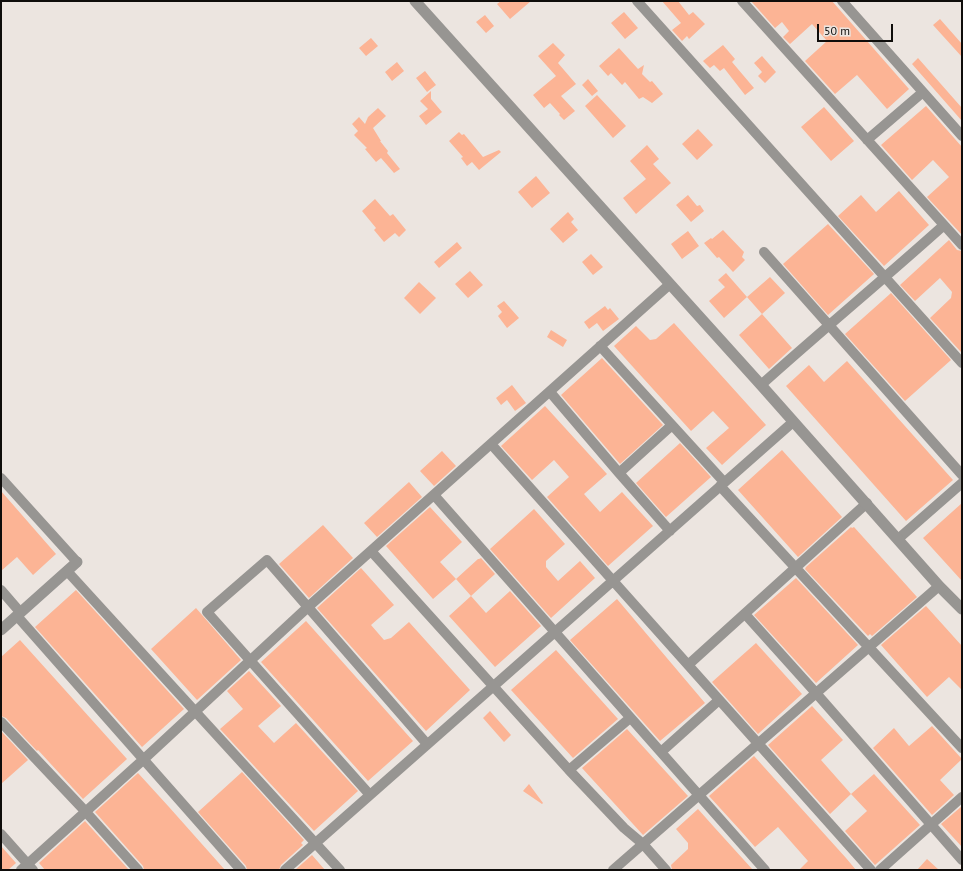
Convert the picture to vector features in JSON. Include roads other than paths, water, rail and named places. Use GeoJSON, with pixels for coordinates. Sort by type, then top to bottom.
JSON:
{"type":"FeatureCollection","features":[{"type":"Feature","properties":{"kind":"street"},"geometry":{"type":"LineString","coordinates":[[415,1],[761,385],[939,586],[962,609]]}},
{"type":"Feature","properties":{"kind":"street"},"geometry":{"type":"LineString","coordinates":[[637,1],[962,363]]}},
{"type":"Feature","properties":{"kind":"street"},"geometry":{"type":"LineString","coordinates":[[742,1],[962,245]]}},
{"type":"Feature","properties":{"kind":"street"},"geometry":{"type":"LineString","coordinates":[[842,1],[962,136]]}},
{"type":"Feature","properties":{"kind":"street"},"geometry":{"type":"LineString","coordinates":[[867,140],[923,92]]}},
{"type":"Feature","properties":{"kind":"street"},"geometry":{"type":"LineString","coordinates":[[761,385],[828,325],[886,278],[944,225]]}},
{"type":"Feature","properties":{"kind":"street"},"geometry":{"type":"LineString","coordinates":[[764,252],[962,475]]}},
{"type":"Feature","properties":{"kind":"street"},"geometry":{"type":"LineString","coordinates":[[1,834],[28,868],[85,812],[308,607],[670,284]]}},
{"type":"Feature","properties":{"kind":"street"},"geometry":{"type":"LineString","coordinates":[[600,346],[672,425],[796,568],[962,748]]}},
{"type":"Feature","properties":{"kind":"street"},"geometry":{"type":"LineString","coordinates":[[550,392],[619,474],[670,531]]}},
{"type":"Feature","properties":{"kind":"street"},"geometry":{"type":"LineString","coordinates":[[285,870],[793,422]]}},
{"type":"Feature","properties":{"kind":"street"},"geometry":{"type":"LineString","coordinates":[[619,474],[672,425]]}},
{"type":"Feature","properties":{"kind":"street"},"geometry":{"type":"LineString","coordinates":[[491,444],[871,870]]}},
{"type":"Feature","properties":{"kind":"street"},"geometry":{"type":"LineString","coordinates":[[1,478],[77,562],[1,630]]}},
{"type":"Feature","properties":{"kind":"street"},"geometry":{"type":"LineString","coordinates":[[898,539],[962,484]]}},
{"type":"Feature","properties":{"kind":"street"},"geometry":{"type":"LineString","coordinates":[[434,495],[765,870]]}},
{"type":"Feature","properties":{"kind":"street"},"geometry":{"type":"LineString","coordinates":[[688,665],[866,504]]}},
{"type":"Feature","properties":{"kind":"street"},"geometry":{"type":"LineString","coordinates":[[371,551],[569,770],[624,828],[643,844],[666,870]]}},
{"type":"Feature","properties":{"kind":"street"},"geometry":{"type":"LineString","coordinates":[[370,795],[207,612],[267,560],[428,744]]}},
{"type":"Feature","properties":{"kind":"street"},"geometry":{"type":"LineString","coordinates":[[67,571],[340,870]]}},
{"type":"Feature","properties":{"kind":"street"},"geometry":{"type":"LineString","coordinates":[[613,870],[939,586]]}},
{"type":"Feature","properties":{"kind":"street"},"geometry":{"type":"LineString","coordinates":[[1,590],[18,614],[241,870]]}},
{"type":"Feature","properties":{"kind":"street"},"geometry":{"type":"LineString","coordinates":[[745,614],[962,860]]}},
{"type":"Feature","properties":{"kind":"street"},"geometry":{"type":"LineString","coordinates":[[661,752],[719,700]]}},
{"type":"Feature","properties":{"kind":"street"},"geometry":{"type":"LineString","coordinates":[[569,770],[630,718]]}},
{"type":"Feature","properties":{"kind":"street"},"geometry":{"type":"LineString","coordinates":[[1,722],[138,870]]}},
{"type":"Feature","properties":{"kind":"street"},"geometry":{"type":"LineString","coordinates":[[880,870],[962,797]]}}]}
